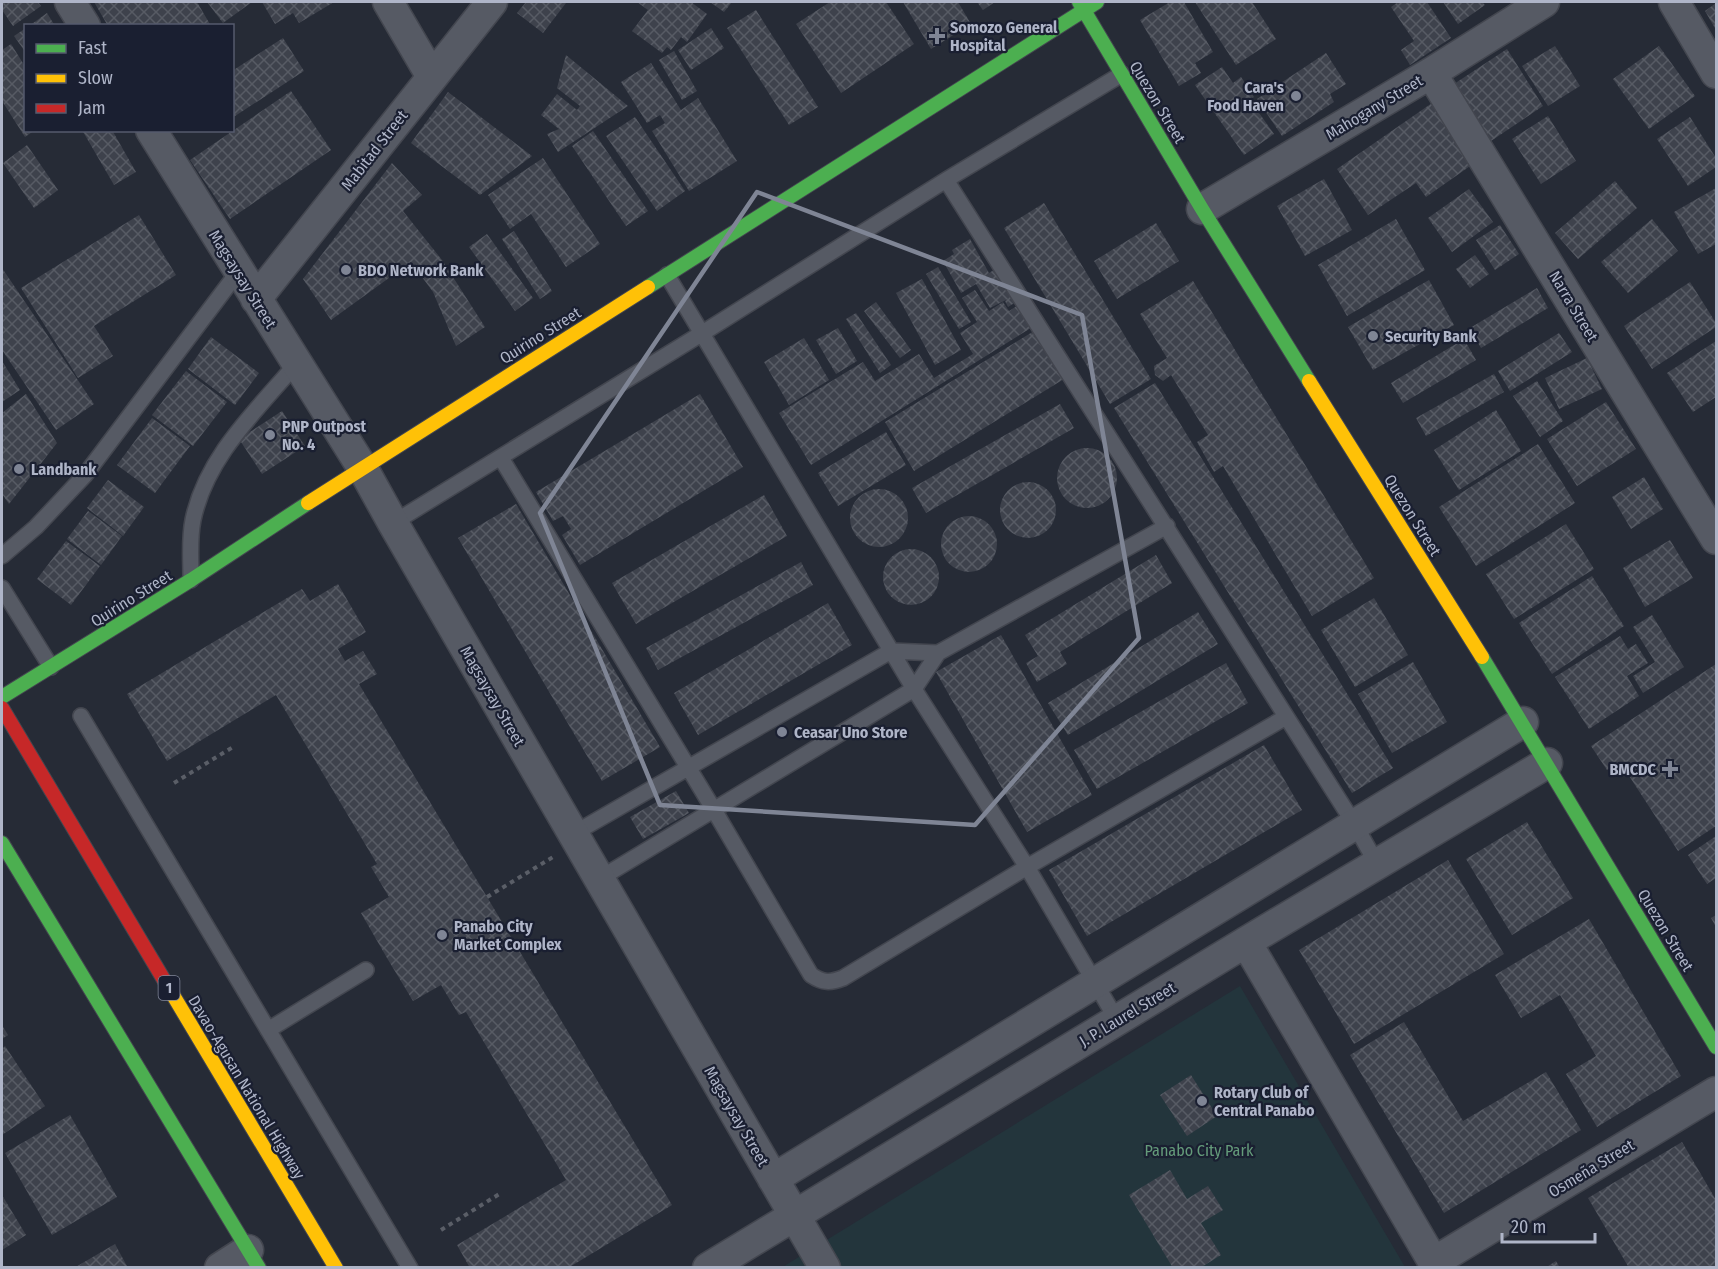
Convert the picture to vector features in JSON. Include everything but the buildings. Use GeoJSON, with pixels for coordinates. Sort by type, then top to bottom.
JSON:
{"type":"FeatureCollection","features":[{"type":"Feature","properties":{"kind":"main road","name":"Quirino Street"},"geometry":{"type":"LineString","coordinates":[[2,697],[191,580],[362,467],[667,275],[1082,5],[1096,2]]}},
{"type":"Feature","properties":{"kind":"main road","name":"Quezon Street"},"geometry":{"type":"LineString","coordinates":[[1082,5],[1202,209],[1523,722],[1716,1047]]}},
{"type":"Feature","properties":{"kind":"main road","name":"Davao-Agusan National Highway"},"geometry":{"type":"LineString","coordinates":[[2,708],[336,1268]]}},
{"type":"Feature","properties":{"kind":"main road"},"geometry":{"type":"LineString","coordinates":[[2,843],[254,1259]]}},
{"type":"Feature","properties":{"kind":"street"},"geometry":{"type":"LineString","coordinates":[[70,2],[84,24]]}},
{"type":"Feature","properties":{"kind":"street"},"geometry":{"type":"LineString","coordinates":[[388,2],[432,77]]}},
{"type":"Feature","properties":{"kind":"street","name":"Mabitad Street"},"geometry":{"type":"LineString","coordinates":[[256,299],[492,2]]}},
{"type":"Feature","properties":{"kind":"street","name":"Mahogany Street"},"geometry":{"type":"LineString","coordinates":[[1202,209],[1431,73],[1544,2]]}},
{"type":"Feature","properties":{"kind":"street"},"geometry":{"type":"LineString","coordinates":[[1674,2],[1716,73]]}},
{"type":"Feature","properties":{"kind":"street","name":"Narra Street"},"geometry":{"type":"LineString","coordinates":[[1431,73],[1716,539]]}},
{"type":"Feature","properties":{"kind":"street","name":"Magsaysay Street"},"geometry":{"type":"LineString","coordinates":[[152,132],[362,467],[825,1268]]}},
{"type":"Feature","properties":{"kind":"street"},"geometry":{"type":"LineString","coordinates":[[773,1179],[1523,722]]}},
{"type":"Feature","properties":{"kind":"street","name":"J. P. Laurel Street"},"geometry":{"type":"LineString","coordinates":[[708,1268],[1116,1020],[1547,763]]}},
{"type":"Feature","properties":{"kind":"street"},"geometry":{"type":"LineString","coordinates":[[1246,942],[1435,1265]]}},
{"type":"Feature","properties":{"kind":"street","name":"Osmeña Street"},"geometry":{"type":"LineString","coordinates":[[1435,1265],[1716,1092]]}},
{"type":"Feature","properties":{"kind":"street"},"geometry":{"type":"LineString","coordinates":[[220,1268],[254,1259]]}},
{"type":"Feature","properties":{"kind":"lane"},"geometry":{"type":"LineString","coordinates":[[393,524],[946,180],[1122,74]]}},
{"type":"Feature","properties":{"kind":"lane"},"geometry":{"type":"LineString","coordinates":[[946,180],[1167,526],[1355,825],[1377,864]]}},
{"type":"Feature","properties":{"kind":"lane"},"geometry":{"type":"LineString","coordinates":[[2,556],[36,527],[85,475],[238,272]]}},
{"type":"Feature","properties":{"kind":"lane"},"geometry":{"type":"LineString","coordinates":[[667,275],[914,689],[1027,867],[1116,1020]]}},
{"type":"Feature","properties":{"kind":"lane"},"geometry":{"type":"LineString","coordinates":[[191,580],[193,521],[212,468],[228,444],[296,364]]}},
{"type":"Feature","properties":{"kind":"lane"},"geometry":{"type":"LineString","coordinates":[[501,458],[689,768],[811,975],[821,981],[831,982],[843,978],[1027,867],[1286,717]]}},
{"type":"Feature","properties":{"kind":"lane"},"geometry":{"type":"LineString","coordinates":[[599,879],[914,689],[938,653],[1167,526]]}},
{"type":"Feature","properties":{"kind":"lane"},"geometry":{"type":"LineString","coordinates":[[2,588],[51,667]]}},
{"type":"Feature","properties":{"kind":"lane"},"geometry":{"type":"LineString","coordinates":[[575,838],[689,768],[891,651],[938,653]]}},
{"type":"Feature","properties":{"kind":"lane"},"geometry":{"type":"LineString","coordinates":[[81,716],[410,1268]]}},
{"type":"Feature","properties":{"kind":"lane"},"geometry":{"type":"LineString","coordinates":[[268,1030],[366,970]]}},
{"type":"Feature","properties":{"kind":"path"},"geometry":{"type":"LineString","coordinates":[[174,783],[233,747]]}},
{"type":"Feature","properties":{"kind":"path"},"geometry":{"type":"LineString","coordinates":[[487,897],[575,838]]}},
{"type":"Feature","properties":{"kind":"path"},"geometry":{"type":"LineString","coordinates":[[441,1230],[501,1193]]}},
{"type":"Feature","properties":{"kind":"highlighted area"},"geometry":{"type":"Polygon","coordinates":[[[757,192],[1082,315],[1139,638],[975,825],[660,805],[540,513],[757,192]]]}},
{"type":"Feature","properties":{"kind":"green space","name":"Panabo City Park"},"geometry":{"type":"Polygon","coordinates":[[[1240,986],[1405,1267],[781,1268],[1240,986]]]}},
{"type":"Feature","properties":{"kind":"traffic: fast"},"geometry":{"type":"LineString","coordinates":[[1079,2],[1202,209],[1309,381]]}},
{"type":"Feature","properties":{"kind":"traffic: fast"},"geometry":{"type":"LineString","coordinates":[[648,287],[1097,2]]}},
{"type":"Feature","properties":{"kind":"traffic: fast"},"geometry":{"type":"LineString","coordinates":[[2,697],[191,580],[308,503]]}},
{"type":"Feature","properties":{"kind":"traffic: fast"},"geometry":{"type":"LineString","coordinates":[[1482,657],[1716,1047]]}},
{"type":"Feature","properties":{"kind":"traffic: fast"},"geometry":{"type":"LineString","coordinates":[[2,843],[259,1268]]}},
{"type":"Feature","properties":{"kind":"traffic: slow"},"geometry":{"type":"LineString","coordinates":[[308,503],[648,287]]}},
{"type":"Feature","properties":{"kind":"traffic: slow"},"geometry":{"type":"LineString","coordinates":[[1309,381],[1482,657]]}},
{"type":"Feature","properties":{"kind":"traffic: slow"},"geometry":{"type":"LineString","coordinates":[[170,990],[336,1268]]}},
{"type":"Feature","properties":{"kind":"traffic: jam"},"geometry":{"type":"LineString","coordinates":[[2,708],[170,990]]}},
{"type":"Feature","properties":{"kind":"place","name":"Somozo General Hospital"},"geometry":{"type":"Point","coordinates":[937,36]}},
{"type":"Feature","properties":{"kind":"place","name":"Cara's Food Haven"},"geometry":{"type":"Point","coordinates":[1296,96]}},
{"type":"Feature","properties":{"kind":"place","name":"BDO Network Bank"},"geometry":{"type":"Point","coordinates":[346,270]}},
{"type":"Feature","properties":{"kind":"place","name":"Security Bank"},"geometry":{"type":"Point","coordinates":[1373,336]}},
{"type":"Feature","properties":{"kind":"place","name":"PNP Outpost No. 4"},"geometry":{"type":"Point","coordinates":[270,435]}},
{"type":"Feature","properties":{"kind":"place","name":"Landbank"},"geometry":{"type":"Point","coordinates":[19,469]}},
{"type":"Feature","properties":{"kind":"place","name":"Ceasar Uno Store"},"geometry":{"type":"Point","coordinates":[782,732]}},
{"type":"Feature","properties":{"kind":"place","name":"BMCDC"},"geometry":{"type":"Point","coordinates":[1670,769]}},
{"type":"Feature","properties":{"kind":"place","name":"Panabo City Market Complex"},"geometry":{"type":"Point","coordinates":[442,935]}},
{"type":"Feature","properties":{"kind":"place","name":"Rotary Club of Central Panabo"},"geometry":{"type":"Point","coordinates":[1202,1101]}}]}
